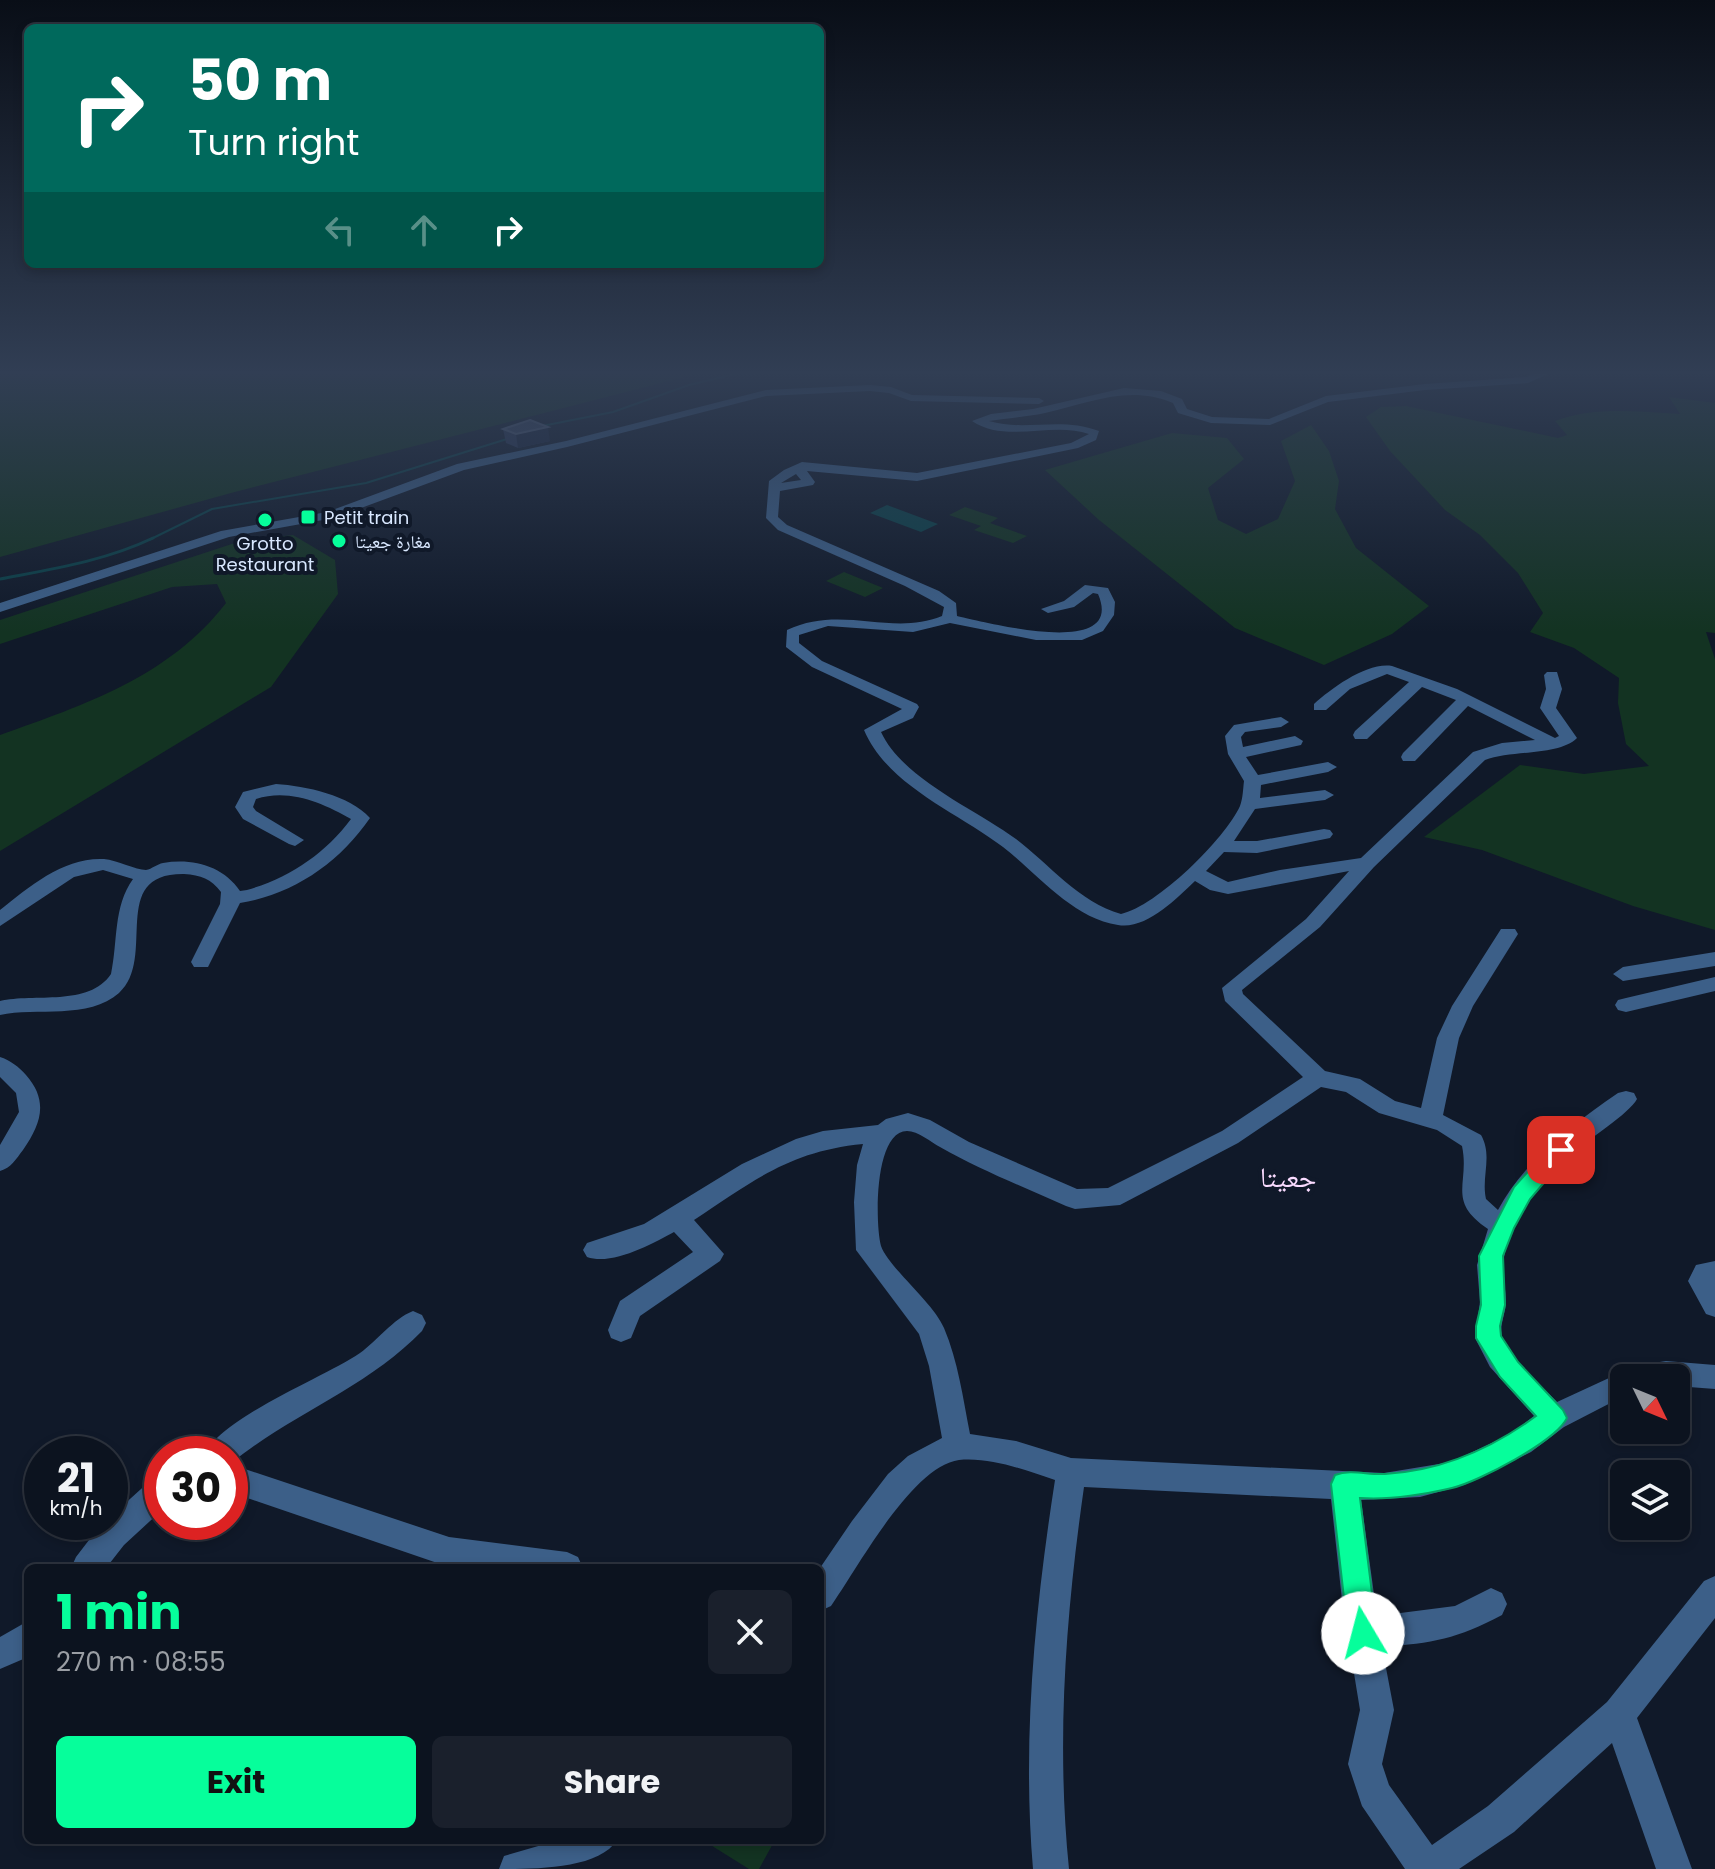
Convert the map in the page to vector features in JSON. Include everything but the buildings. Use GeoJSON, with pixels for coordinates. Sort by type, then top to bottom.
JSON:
{"type":"FeatureCollection","features":[{"type":"Feature","properties":{"kind":"street"},"geometry":{"type":"LineString","coordinates":[[0,608],[226,534],[330,515],[461,467],[506,457]]}},
{"type":"Feature","properties":{"kind":"street"},"geometry":{"type":"LineString","coordinates":[[949,618],[951,606],[933,594],[776,525],[772,518],[775,481],[802,466],[891,478],[917,477],[1017,457]]}},
{"type":"Feature","properties":{"kind":"street"},"geometry":{"type":"LineString","coordinates":[[774,488],[809,482],[801,472],[802,466]]}},
{"type":"Feature","properties":{"kind":"street"},"geometry":{"type":"LineString","coordinates":[[1048,609],[1069,604],[1090,588],[1103,591],[1109,601],[1104,625],[1093,633],[1072,637],[1028,635],[949,618],[924,626],[812,624],[796,630],[790,640],[795,649],[817,664],[911,707],[907,715],[872,730],[886,750],[915,779],[1036,862],[1100,913],[1118,920],[1132,919],[1195,873],[1222,846],[1249,805],[1253,781],[1236,754],[1232,741],[1235,731],[1281,722]]}},
{"type":"Feature","properties":{"kind":"street"},"geometry":{"type":"LineString","coordinates":[[1320,707],[1344,686],[1360,682],[1381,669],[1420,680],[1466,699],[1555,744]]}},
{"type":"Feature","properties":{"kind":"street"},"geometry":{"type":"LineString","coordinates":[[1503,1226],[1474,1205],[1471,1193],[1476,1152],[1473,1141],[1460,1131],[1430,1119],[1387,1107],[1342,1081],[1318,1078],[1232,996],[1232,988],[1313,923],[1367,863],[1479,756],[1502,748],[1555,744],[1569,738],[1548,708],[1554,689],[1552,675]]}},
{"type":"Feature","properties":{"kind":"street"},"geometry":{"type":"LineString","coordinates":[[1361,735],[1420,680]]}},
{"type":"Feature","properties":{"kind":"street"},"geometry":{"type":"LineString","coordinates":[[1409,757],[1466,699]]}},
{"type":"Feature","properties":{"kind":"street"},"geometry":{"type":"LineString","coordinates":[[1236,754],[1295,741]]}},
{"type":"Feature","properties":{"kind":"street"},"geometry":{"type":"LineString","coordinates":[[1253,781],[1328,767]]}},
{"type":"Feature","properties":{"kind":"street"},"geometry":{"type":"LineString","coordinates":[[230,899],[258,897],[287,882],[348,839],[361,818],[346,808],[298,791],[274,788],[249,796],[244,807],[249,815],[295,840]]}},
{"type":"Feature","properties":{"kind":"street"},"geometry":{"type":"LineString","coordinates":[[1249,805],[1325,795]]}},
{"type":"Feature","properties":{"kind":"street"},"geometry":{"type":"LineString","coordinates":[[1222,846],[1280,845],[1324,834]]}},
{"type":"Feature","properties":{"kind":"street"},"geometry":{"type":"LineString","coordinates":[[1195,873],[1217,886],[1228,888],[1280,876],[1367,863]]}},
{"type":"Feature","properties":{"kind":"street"},"geometry":{"type":"LineString","coordinates":[[0,920],[50,881],[86,865],[116,866],[145,877]]}},
{"type":"Feature","properties":{"kind":"street"},"geometry":{"type":"LineString","coordinates":[[0,1008],[18,1003],[84,1000],[116,985],[122,972],[128,909],[133,893],[145,877],[171,869],[206,871],[225,883],[231,892],[201,962]]}},
{"type":"Feature","properties":{"kind":"street"},"geometry":{"type":"LineString","coordinates":[[1430,1119],[1448,1038],[1463,1006],[1508,934]]}},
{"type":"Feature","properties":{"kind":"street"},"geometry":{"type":"LineString","coordinates":[[1623,974],[1715,959]]}},
{"type":"Feature","properties":{"kind":"street"},"geometry":{"type":"LineString","coordinates":[[1626,1005],[1715,984]]}},
{"type":"Feature","properties":{"kind":"street"},"geometry":{"type":"LineString","coordinates":[[0,1065],[23,1084],[33,1106],[30,1121],[0,1162]]}},
{"type":"Feature","properties":{"kind":"street"},"geometry":{"type":"LineString","coordinates":[[958,1447],[943,1366],[931,1329],[869,1250],[866,1202],[869,1165],[876,1141],[883,1133],[894,1125],[908,1122],[1075,1199],[1111,1198],[1230,1137],[1318,1078]]}},
{"type":"Feature","properties":{"kind":"street"},"geometry":{"type":"LineString","coordinates":[[1554,1418],[1509,1369],[1489,1338],[1488,1326],[1493,1305],[1491,1256],[1503,1226],[1522,1193],[1545,1166],[1600,1116],[1626,1099]]}},
{"type":"Feature","properties":{"kind":"street"},"geometry":{"type":"LineString","coordinates":[[596,1250],[626,1245],[677,1219],[758,1166],[803,1146],[835,1138],[883,1133]]}},
{"type":"Feature","properties":{"kind":"street"},"geometry":{"type":"LineString","coordinates":[[621,1330],[629,1309],[711,1254],[677,1219]]}},
{"type":"Feature","properties":{"kind":"street"},"geometry":{"type":"LineString","coordinates":[[1715,1272],[1705,1273],[1701,1281],[1715,1306]]}},
{"type":"Feature","properties":{"kind":"street"},"geometry":{"type":"LineString","coordinates":[[244,1436],[265,1420],[324,1391],[378,1359],[413,1323]]}},
{"type":"Feature","properties":{"kind":"street"},"geometry":{"type":"LineString","coordinates":[[1690,1375],[1715,1377]]}},
{"type":"Feature","properties":{"kind":"street"},"geometry":{"type":"LineString","coordinates":[[831,1567],[913,1467],[935,1452],[958,1447],[1023,1456],[1071,1472],[1384,1487],[1454,1475],[1521,1443],[1554,1418],[1610,1389]]}},
{"type":"Feature","properties":{"kind":"street"},"geometry":{"type":"LineString","coordinates":[[1051,1869],[1044,1793],[1053,1594],[1071,1472]]}},
{"type":"Feature","properties":{"kind":"street"},"geometry":{"type":"LineString","coordinates":[[248,1484],[449,1552],[538,1564]]}},
{"type":"Feature","properties":{"kind":"street"},"geometry":{"type":"LineString","coordinates":[[1344,1484],[1363,1633],[1377,1710],[1365,1764],[1374,1794],[1427,1869],[1501,1819],[1619,1714],[1715,1592]]}},
{"type":"Feature","properties":{"kind":"street"},"geometry":{"type":"LineString","coordinates":[[90,1564],[113,1534],[144,1506]]}},
{"type":"Feature","properties":{"kind":"street"},"geometry":{"type":"LineString","coordinates":[[1363,1633],[1433,1627],[1459,1621],[1491,1604]]}},
{"type":"Feature","properties":{"kind":"street"},"geometry":{"type":"LineString","coordinates":[[0,1653],[24,1640]]}},
{"type":"Feature","properties":{"kind":"street"},"geometry":{"type":"LineString","coordinates":[[1619,1714],[1674,1869]]}},
{"type":"Feature","properties":{"kind":"street"},"geometry":{"type":"LineString","coordinates":[[517,1869],[579,1853],[593,1844]]}},
{"type":"Feature","properties":{"kind":"shaded area"},"geometry":{"type":"Polygon","coordinates":[[[0,457],[371,457],[231,493],[0,557],[0,457]]]}},
{"type":"Feature","properties":{"kind":"shaded area"},"geometry":{"type":"Polygon","coordinates":[[[1089,457],[1243,457],[1208,488],[1218,520],[1246,534],[1278,519],[1295,481],[1287,457],[1331,457],[1339,481],[1335,509],[1356,548],[1429,606],[1392,634],[1324,665],[1235,628],[1099,520],[1045,470],[1089,457]]]}},
{"type":"Feature","properties":{"kind":"shaded area"},"geometry":{"type":"Polygon","coordinates":[[[1396,457],[1715,457],[1715,633],[1706,632],[1715,659],[1715,930],[1633,906],[1482,850],[1424,837],[1520,765],[1584,774],[1649,766],[1626,744],[1618,703],[1619,678],[1574,648],[1530,632],[1543,613],[1518,573],[1480,535],[1445,510],[1396,457]]]}},
{"type":"Feature","properties":{"kind":"shaded area"},"geometry":{"type":"Polygon","coordinates":[[[887,505],[938,524],[921,532],[870,513],[887,505]]]}},
{"type":"Feature","properties":{"kind":"shaded area"},"geometry":{"type":"Polygon","coordinates":[[[965,507],[998,518],[990,523],[1027,536],[1013,543],[974,530],[981,526],[949,515],[965,507]]]}},
{"type":"Feature","properties":{"kind":"shaded area"},"geometry":{"type":"Polygon","coordinates":[[[293,535],[335,560],[338,594],[271,687],[0,851],[0,735],[123,686],[178,651],[226,603],[217,584],[172,587],[0,644],[0,620],[241,541],[293,535]]]}},
{"type":"Feature","properties":{"kind":"shaded area"},"geometry":{"type":"Polygon","coordinates":[[[844,572],[883,588],[865,597],[826,581],[844,572]]]}},
{"type":"Feature","properties":{"kind":"shaded area"},"geometry":{"type":"Polygon","coordinates":[[[709,1844],[773,1844],[759,1869],[749,1869],[709,1844]]]}},
{"type":"Feature","properties":{"kind":"waterway"},"geometry":{"type":"LineString","coordinates":[[149,540],[212,509],[366,483],[449,457]]}},
{"type":"Feature","properties":{"kind":"waterway"},"geometry":{"type":"LineString","coordinates":[[0,579],[97,558],[153,538]]}},
{"type":"Feature","properties":{"kind":"place","name":"Petit train"},"geometry":{"type":"Point","coordinates":[308,517]}},
{"type":"Feature","properties":{"kind":"place","name":"Grotto Restaurant"},"geometry":{"type":"Point","coordinates":[265,520]}},
{"type":"Feature","properties":{"kind":"place","name":"مغارة جعيتا"},"geometry":{"type":"Point","coordinates":[339,541]}},
{"type":"Feature","properties":{"kind":"district","name":"جعيتا"},"geometry":{"type":"Point","coordinates":[1288,1177]}},
{"type":"Feature","properties":{"kind":"route"},"geometry":{"type":"LineString","coordinates":[[1363,1633],[1344,1484],[1384,1487],[1454,1475],[1521,1443],[1554,1418],[1509,1369],[1489,1338],[1488,1326],[1493,1305],[1489,1273],[1491,1256],[1503,1226],[1522,1193],[1561,1150]]}}]}
